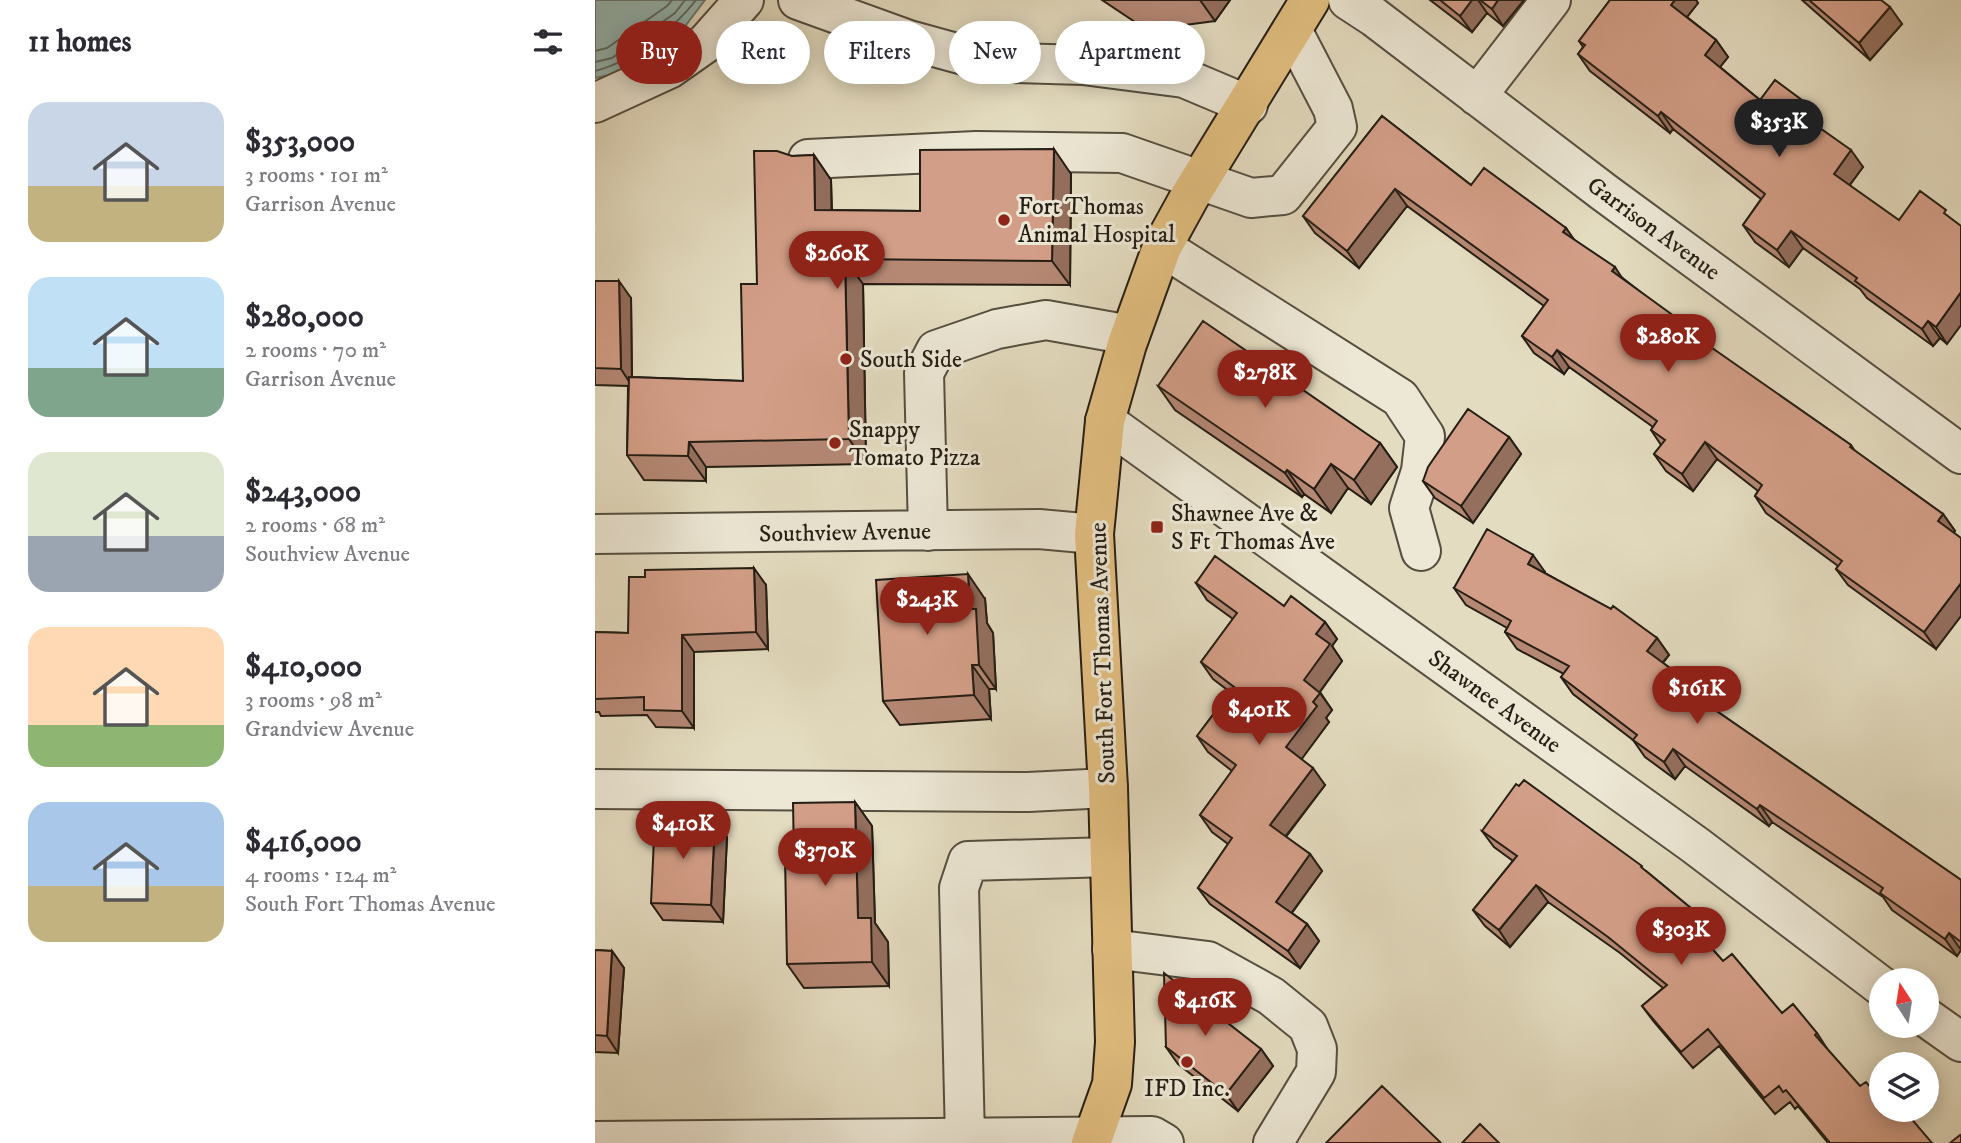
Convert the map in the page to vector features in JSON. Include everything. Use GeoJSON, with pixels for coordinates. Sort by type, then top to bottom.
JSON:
{"type":"FeatureCollection","features":[{"type":"Feature","properties":{"kind":"main road","name":"South Fort Thomas Avenue"},"geometry":{"type":"LineString","coordinates":[[1092,1140],[1112,1084],[1115,1042],[1108,788],[1094,534],[1105,421],[1130,335],[1162,247],[1301,15]]}},
{"type":"Feature","properties":{"kind":"street"},"geometry":{"type":"LineString","coordinates":[[595,103],[669,69],[706,43],[744,0]]}},
{"type":"Feature","properties":{"kind":"street"},"geometry":{"type":"LineString","coordinates":[[799,0],[909,40],[978,60],[1083,65],[1184,78],[1248,105]]}},
{"type":"Feature","properties":{"kind":"street","name":"Garrison Avenue"},"geometry":{"type":"LineString","coordinates":[[1348,0],[1605,193],[1961,454]]}},
{"type":"Feature","properties":{"kind":"street"},"geometry":{"type":"LineString","coordinates":[[1477,96],[1551,0]]}},
{"type":"Feature","properties":{"kind":"street"},"geometry":{"type":"LineString","coordinates":[[808,159],[976,151],[1122,153],[1251,198],[1283,195],[1337,128],[1301,15]]}},
{"type":"Feature","properties":{"kind":"street"},"geometry":{"type":"LineString","coordinates":[[1162,247],[1400,398],[1425,436],[1421,471],[1409,508],[1421,551]]}},
{"type":"Feature","properties":{"kind":"street"},"geometry":{"type":"LineString","coordinates":[[928,531],[924,373],[936,350],[997,329],[1046,320],[1130,335]]}},
{"type":"Feature","properties":{"kind":"street","name":"Shawnee Avenue"},"geometry":{"type":"LineString","coordinates":[[1105,421],[1695,845],[1869,977]]}},
{"type":"Feature","properties":{"kind":"street","name":"Southview Avenue"},"geometry":{"type":"LineString","coordinates":[[595,534],[1039,529],[1094,534]]}},
{"type":"Feature","properties":{"kind":"street"},"geometry":{"type":"LineString","coordinates":[[595,789],[1028,792],[1108,788]]}},
{"type":"Feature","properties":{"kind":"street"},"geometry":{"type":"LineString","coordinates":[[965,1139],[959,888],[968,861],[1110,857]]}},
{"type":"Feature","properties":{"kind":"street"},"geometry":{"type":"LineString","coordinates":[[1112,949],[1208,961],[1271,996],[1308,1026],[1317,1049],[1316,1072],[1273,1143]]}},
{"type":"Feature","properties":{"kind":"street"},"geometry":{"type":"LineString","coordinates":[[1939,1026],[1961,1042]]}},
{"type":"Feature","properties":{"kind":"street"},"geometry":{"type":"LineString","coordinates":[[595,1141],[1092,1140],[1151,1136],[1164,1143]]}},
{"type":"Feature","properties":{"kind":"water"},"geometry":{"type":"Polygon","coordinates":[[[595,0],[705,0],[689,21],[616,21],[616,73],[595,78],[595,0]]]}},
{"type":"Feature","properties":{"kind":"building"},"geometry":{"type":"Polygon","coordinates":[[[1440,0],[1472,0],[1460,16],[1440,0]]]}},
{"type":"Feature","properties":{"kind":"building"},"geometry":{"type":"Polygon","coordinates":[[[1480,0],[1498,0],[1492,9],[1480,0]]]}},
{"type":"Feature","properties":{"kind":"building"},"geometry":{"type":"Polygon","coordinates":[[[1610,0],[1675,0],[1671,5],[1716,40],[1705,55],[1760,100],[1775,80],[1810,106],[1803,116],[1851,150],[1834,174],[1899,220],[1920,191],[1946,210],[1944,213],[1961,226],[1961,292],[1936,327],[1928,321],[1922,329],[1791,231],[1777,250],[1743,225],[1765,194],[1661,112],[1658,116],[1578,54],[1585,45],[1579,41],[1610,0]]]}},
{"type":"Feature","properties":{"kind":"building"},"geometry":{"type":"Polygon","coordinates":[[[1809,0],[1881,0],[1890,7],[1859,43],[1809,0]]]}},
{"type":"Feature","properties":{"kind":"building"},"geometry":{"type":"Polygon","coordinates":[[[1382,116],[1471,185],[1484,168],[1566,228],[1563,232],[1615,267],[1612,271],[1707,340],[1705,343],[1851,445],[1850,447],[1943,514],[1938,521],[1961,538],[1961,583],[1924,632],[1836,569],[1842,561],[1755,496],[1762,485],[1705,442],[1682,474],[1654,454],[1665,440],[1651,430],[1657,421],[1557,350],[1552,357],[1522,336],[1548,300],[1395,189],[1347,251],[1303,216],[1382,116]]]}},
{"type":"Feature","properties":{"kind":"building"},"geometry":{"type":"Polygon","coordinates":[[[1054,149],[1052,261],[845,259],[849,439],[689,442],[688,456],[627,455],[629,377],[743,381],[741,284],[757,284],[754,151],[777,151],[792,156],[814,155],[815,210],[920,211],[920,150],[1054,149]]]}},
{"type":"Feature","properties":{"kind":"building"},"geometry":{"type":"Polygon","coordinates":[[[595,281],[619,281],[621,369],[595,368],[595,281]]]}},
{"type":"Feature","properties":{"kind":"building"},"geometry":{"type":"Polygon","coordinates":[[[1203,321],[1380,443],[1354,480],[1331,464],[1314,489],[1287,470],[1285,473],[1158,386],[1203,321]]]}},
{"type":"Feature","properties":{"kind":"building"},"geometry":{"type":"Polygon","coordinates":[[[1468,409],[1509,437],[1461,506],[1423,481],[1428,467],[1468,409]]]}},
{"type":"Feature","properties":{"kind":"building"},"geometry":{"type":"Polygon","coordinates":[[[1487,529],[1533,555],[1528,564],[1611,609],[1613,606],[1657,638],[1647,651],[1697,688],[1692,694],[1961,880],[1961,942],[1949,933],[1945,939],[1880,893],[1883,888],[1760,805],[1757,809],[1673,749],[1664,762],[1633,740],[1637,735],[1561,677],[1569,666],[1505,632],[1511,621],[1454,588],[1487,529]]]}},
{"type":"Feature","properties":{"kind":"building"},"geometry":{"type":"Polygon","coordinates":[[[1215,556],[1284,606],[1291,596],[1325,622],[1316,634],[1330,644],[1304,680],[1320,693],[1313,702],[1317,706],[1286,747],[1313,768],[1270,825],[1310,854],[1276,902],[1307,924],[1288,951],[1198,888],[1232,838],[1200,815],[1236,765],[1197,736],[1234,687],[1201,662],[1237,613],[1196,583],[1215,556]]]}},
{"type":"Feature","properties":{"kind":"building"},"geometry":{"type":"Polygon","coordinates":[[[754,568],[756,632],[682,635],[682,711],[644,710],[644,697],[595,699],[595,632],[628,633],[629,577],[645,577],[645,570],[754,568]]]}},
{"type":"Feature","properties":{"kind":"building"},"geometry":{"type":"Polygon","coordinates":[[[968,574],[970,609],[976,609],[979,665],[972,665],[974,695],[883,701],[876,580],[968,574]]]}},
{"type":"Feature","properties":{"kind":"building"},"geometry":{"type":"Polygon","coordinates":[[[1524,780],[1642,866],[1692,909],[1684,918],[1723,961],[1732,954],[1782,1013],[1793,1004],[1817,1033],[1815,1035],[1860,1086],[1866,1082],[1869,1086],[1869,1122],[1914,1122],[1932,1143],[1830,1143],[1786,1090],[1783,1092],[1779,1086],[1764,1098],[1708,1029],[1681,1052],[1642,1006],[1667,985],[1608,937],[1536,885],[1499,930],[1473,910],[1517,856],[1482,831],[1516,784],[1519,786],[1524,780]]]}},
{"type":"Feature","properties":{"kind":"building"},"geometry":{"type":"Polygon","coordinates":[[[855,802],[858,918],[871,918],[872,962],[787,964],[785,856],[794,856],[793,803],[855,802]]]}},
{"type":"Feature","properties":{"kind":"building"},"geometry":{"type":"Polygon","coordinates":[[[655,817],[715,820],[711,905],[651,903],[655,817]]]}},
{"type":"Feature","properties":{"kind":"building"},"geometry":{"type":"Polygon","coordinates":[[[595,950],[612,951],[607,1036],[595,1035],[595,950]]]}},
{"type":"Feature","properties":{"kind":"building"},"geometry":{"type":"Polygon","coordinates":[[[1164,973],[1261,1049],[1226,1094],[1166,1047],[1164,973]]]}},
{"type":"Feature","properties":{"kind":"building"},"geometry":{"type":"Polygon","coordinates":[[[1382,1086],[1441,1143],[1326,1143],[1382,1086]]]}},
{"type":"Feature","properties":{"kind":"building"},"geometry":{"type":"Polygon","coordinates":[[[1480,1124],[1499,1143],[1462,1143],[1480,1124]]]}},
{"type":"Feature","properties":{"kind":"building"},"geometry":{"type":"Polygon","coordinates":[[[1960,1135],[1961,1143],[1950,1143],[1960,1135]]]}},
{"type":"Feature","properties":{"kind":"place","name":"Fort Thomas Animal Hospital"},"geometry":{"type":"Point","coordinates":[1004,220]}},
{"type":"Feature","properties":{"kind":"place","name":"South Side"},"geometry":{"type":"Point","coordinates":[846,359]}},
{"type":"Feature","properties":{"kind":"place","name":"Snappy Tomato Pizza"},"geometry":{"type":"Point","coordinates":[835,443]}},
{"type":"Feature","properties":{"kind":"place","name":"Shawnee Ave & S Ft Thomas Ave"},"geometry":{"type":"Point","coordinates":[1157,527]}},
{"type":"Feature","properties":{"kind":"place","name":"IFD Inc."},"geometry":{"type":"Point","coordinates":[1187,1062]}}]}
